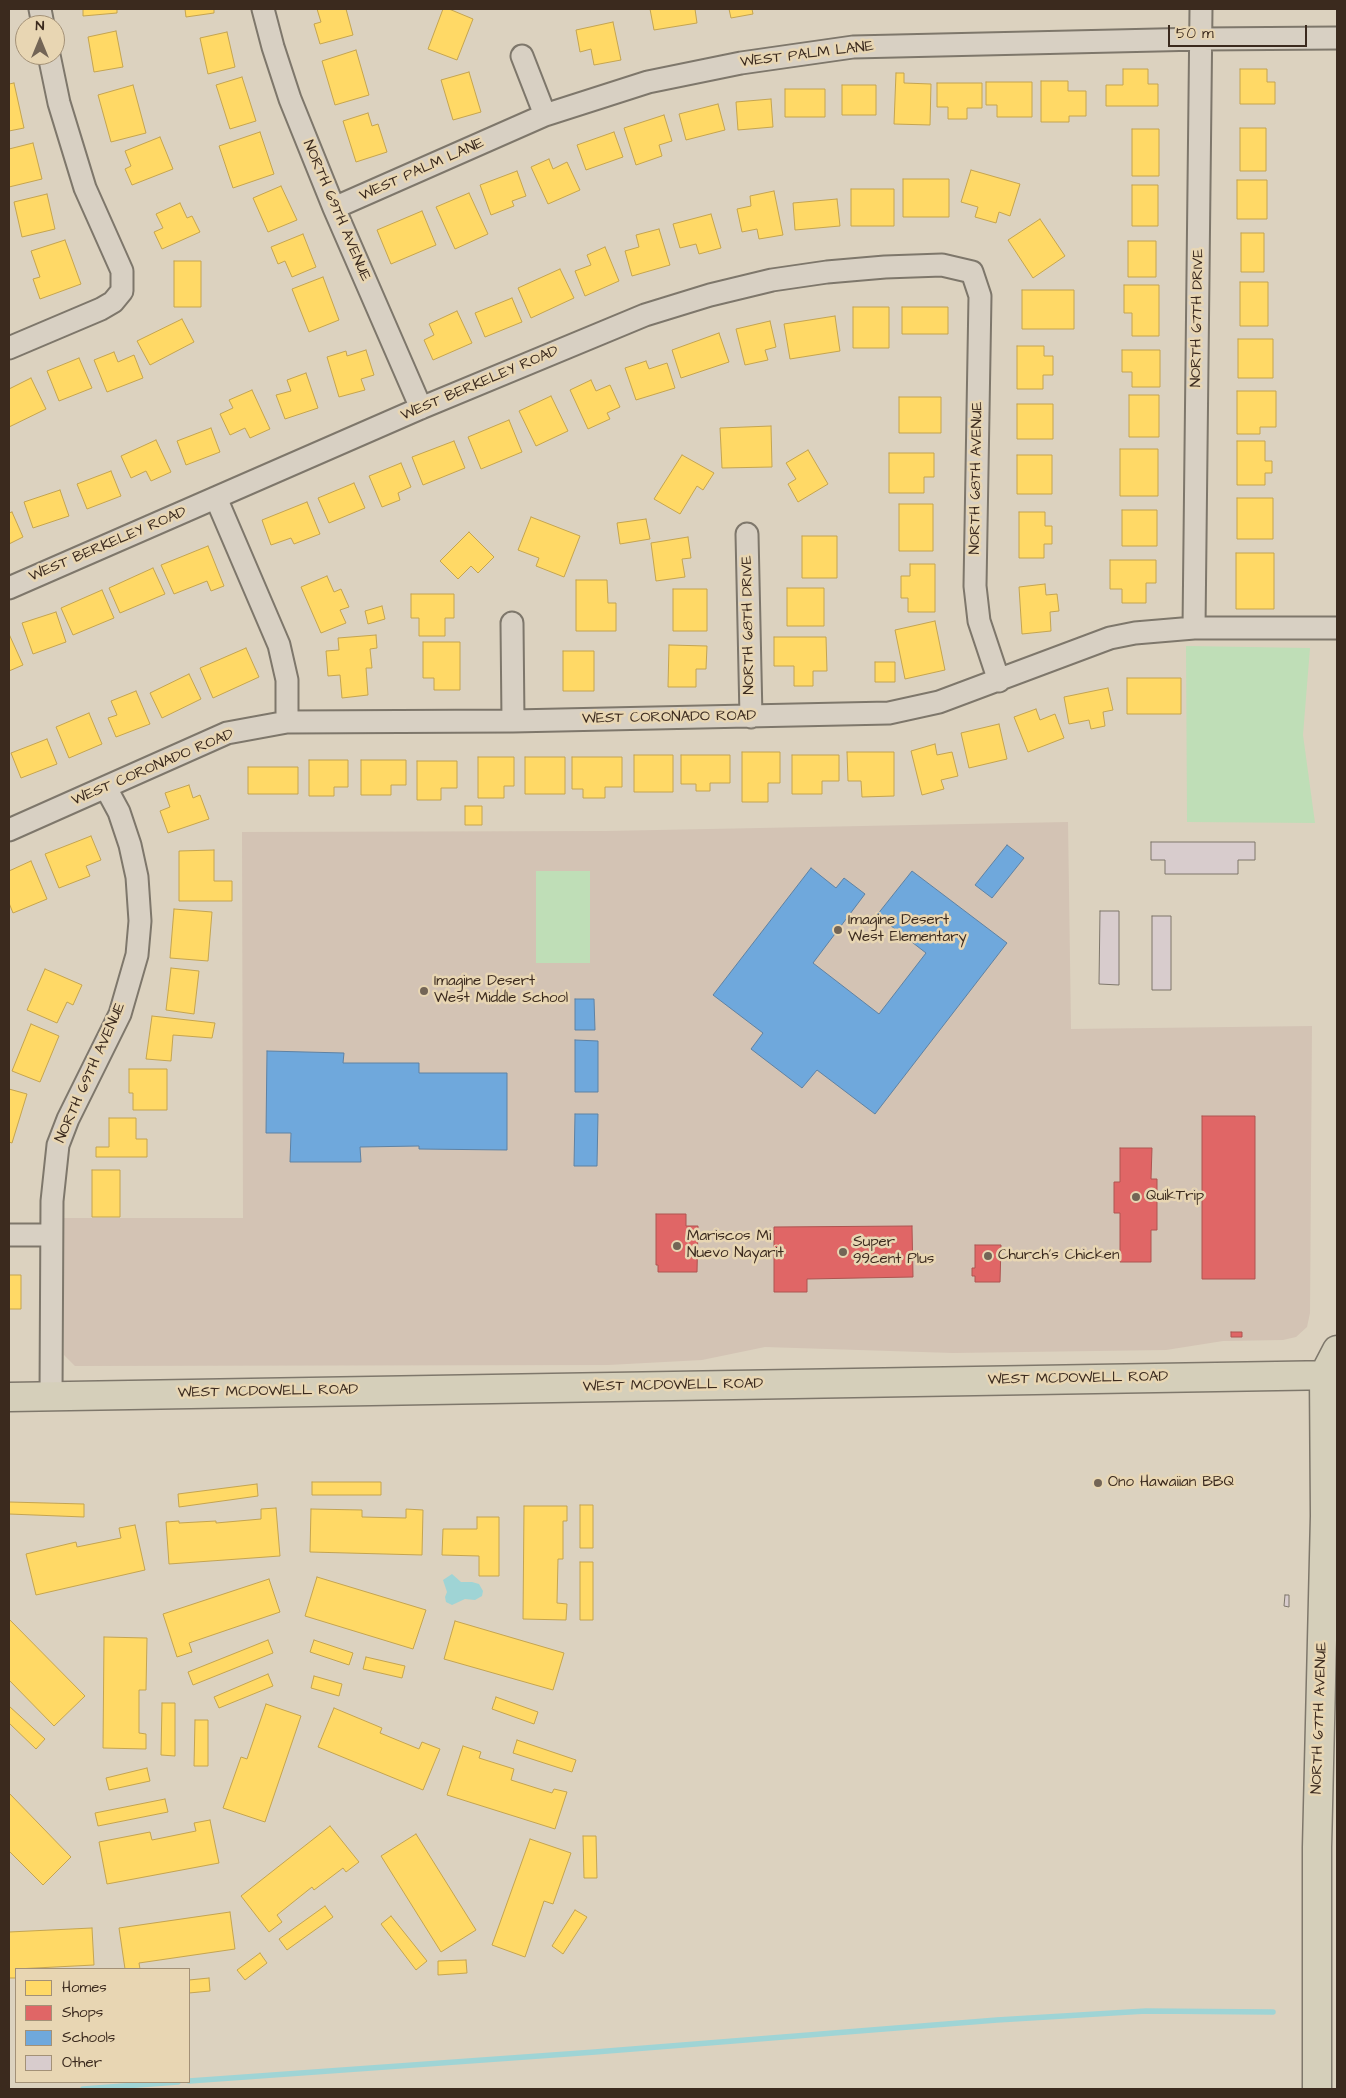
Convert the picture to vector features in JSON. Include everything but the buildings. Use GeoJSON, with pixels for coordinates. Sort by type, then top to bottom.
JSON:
{"type":"FeatureCollection","features":[{"type":"Feature","properties":{"kind":"main road","name":"NORTH 67TH AVENUE"},"geometry":{"type":"LineString","coordinates":[[1317,2089],[1317,1847],[1329,1696],[1325,1516],[1331,1375],[1337,1350]]}},
{"type":"Feature","properties":{"kind":"main road","name":"WEST MCDOWELL ROAD"},"geometry":{"type":"LineString","coordinates":[[9,1397],[1331,1375]]}},
{"type":"Feature","properties":{"kind":"street","name":"NORTH 69TH AVENUE"},"geometry":{"type":"LineString","coordinates":[[263,9],[272,47],[290,99],[334,208],[421,408]]}},
{"type":"Feature","properties":{"kind":"street","name":"NORTH 67TH DRIVE"},"geometry":{"type":"LineString","coordinates":[[1194,628],[1201,9]]}},
{"type":"Feature","properties":{"kind":"street","name":"WEST PALM LANE"},"geometry":{"type":"LineString","coordinates":[[334,208],[545,116],[648,82],[741,63],[854,47],[1201,39],[1337,38]]}},
{"type":"Feature","properties":{"kind":"street"},"geometry":{"type":"LineString","coordinates":[[522,56],[545,116]]}},
{"type":"Feature","properties":{"kind":"street"},"geometry":{"type":"LineString","coordinates":[[9,348],[102,309],[113,302],[122,291],[122,271],[85,188],[59,103],[51,65]]}},
{"type":"Feature","properties":{"kind":"street","name":"WEST BERKELEY ROAD"},"geometry":{"type":"LineString","coordinates":[[9,588],[421,408],[645,315],[710,295],[772,280],[827,272],[942,265],[972,272]]}},
{"type":"Feature","properties":{"kind":"street","name":"NORTH 68TH AVENUE"},"geometry":{"type":"LineString","coordinates":[[972,272],[980,296],[975,586],[979,621],[999,681]]}},
{"type":"Feature","properties":{"kind":"street"},"geometry":{"type":"LineString","coordinates":[[216,498],[279,645],[287,680],[287,722]]}},
{"type":"Feature","properties":{"kind":"street","name":"NORTH 68TH DRIVE"},"geometry":{"type":"LineString","coordinates":[[747,534],[751,717]]}},
{"type":"Feature","properties":{"kind":"street"},"geometry":{"type":"LineString","coordinates":[[512,623],[513,721]]}},
{"type":"Feature","properties":{"kind":"street","name":"WEST CORONADO ROAD"},"geometry":{"type":"LineString","coordinates":[[9,830],[227,733],[287,722],[513,721],[889,713],[939,702],[1110,638],[1135,633],[1194,628],[1337,628]]}},
{"type":"Feature","properties":{"kind":"street","name":"NORTH 69TH AVENUE"},"geometry":{"type":"LineString","coordinates":[[51,1396],[52,1192],[58,1145],[68,1119],[120,1014],[137,955],[140,921],[137,877],[130,845],[119,812],[106,788]]}},
{"type":"Feature","properties":{"kind":"street"},"geometry":{"type":"LineString","coordinates":[[9,1235],[51,1235]]}},
{"type":"Feature","properties":{"kind":"shaded area"},"geometry":{"type":"Polygon","coordinates":[[[1068,822],[1071,1029],[1312,1026],[1310,1313],[1307,1327],[1296,1337],[1283,1340],[1223,1341],[1166,1350],[953,1353],[765,1347],[702,1360],[608,1365],[75,1366],[64,1355],[64,1218],[243,1218],[242,832],[606,831],[1068,822]]]}},
{"type":"Feature","properties":{"kind":"green space"},"geometry":{"type":"Polygon","coordinates":[[[1186,646],[1310,648],[1303,735],[1315,823],[1187,822],[1186,646]]]}},
{"type":"Feature","properties":{"kind":"green space"},"geometry":{"type":"Polygon","coordinates":[[[536,871],[590,871],[590,963],[536,963],[536,871]]]}},
{"type":"Feature","properties":{"kind":"water"},"geometry":{"type":"Polygon","coordinates":[[[452,1574],[461,1582],[479,1584],[483,1591],[482,1596],[475,1600],[465,1599],[452,1605],[446,1602],[447,1592],[443,1580],[452,1574]]]}},
{"type":"Feature","properties":{"kind":"waterway"},"geometry":{"type":"LineString","coordinates":[[190,2081],[595,2052],[997,2020],[1146,2011],[1273,2012]]}},
{"type":"Feature","properties":{"kind":"waterway"},"geometry":{"type":"LineString","coordinates":[[83,2089],[164,2083]]}},
{"type":"Feature","properties":{"kind":"place","name":"Imagine Desert West Elementary"},"geometry":{"type":"Point","coordinates":[838,930]}},
{"type":"Feature","properties":{"kind":"place","name":"Imagine Desert West Middle School"},"geometry":{"type":"Point","coordinates":[424,991]}},
{"type":"Feature","properties":{"kind":"place","name":"QuikTrip"},"geometry":{"type":"Point","coordinates":[1136,1197]}},
{"type":"Feature","properties":{"kind":"place","name":"Mariscos Mi Nuevo Nayarit"},"geometry":{"type":"Point","coordinates":[677,1246]}},
{"type":"Feature","properties":{"kind":"place","name":"Super 99cent Plus"},"geometry":{"type":"Point","coordinates":[843,1252]}},
{"type":"Feature","properties":{"kind":"place","name":"Church's Chicken"},"geometry":{"type":"Point","coordinates":[988,1256]}},
{"type":"Feature","properties":{"kind":"place","name":"Ono Hawaiian BBQ"},"geometry":{"type":"Point","coordinates":[1098,1483]}}]}
